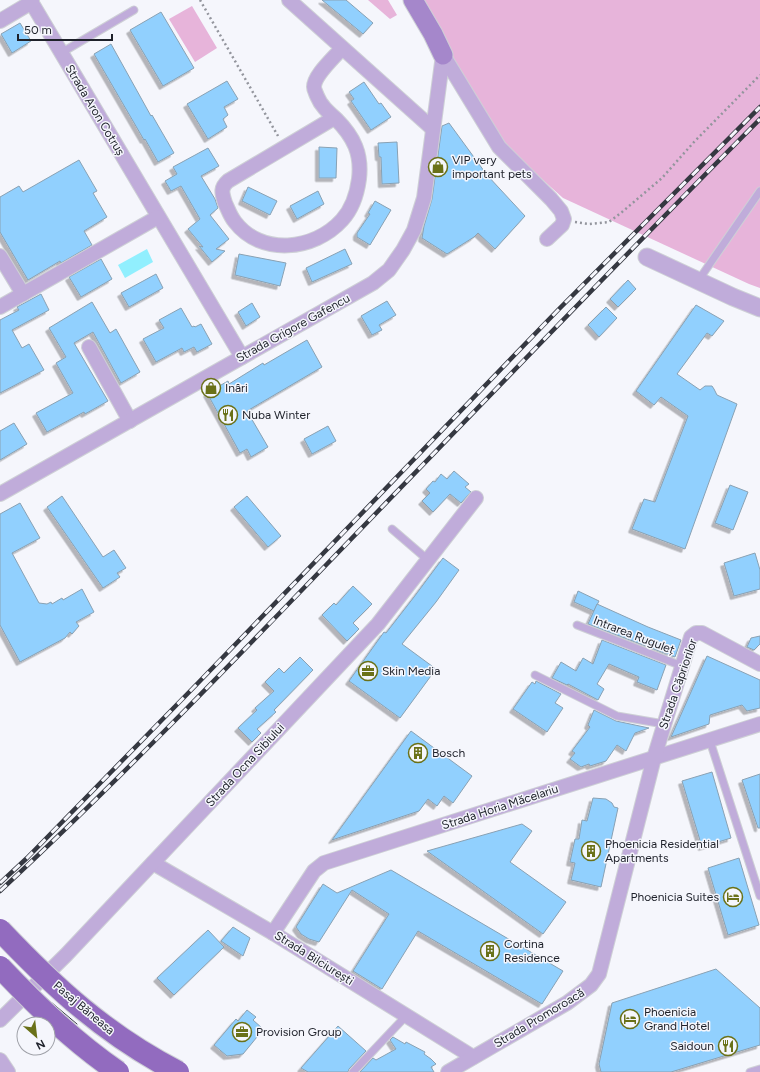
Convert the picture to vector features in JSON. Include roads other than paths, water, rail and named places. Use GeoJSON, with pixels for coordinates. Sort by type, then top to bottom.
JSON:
{"type":"FeatureCollection","features":[{"type":"Feature","properties":{"kind":"main road"},"geometry":{"type":"LineString","coordinates":[[413,0],[433,34],[443,55]]}},
{"type":"Feature","properties":{"kind":"main road","name":"Pasaj Băneasa"},"geometry":{"type":"LineString","coordinates":[[0,930],[54,984],[86,1013],[141,1052],[178,1072]]}},
{"type":"Feature","properties":{"kind":"main road"},"geometry":{"type":"LineString","coordinates":[[0,967],[35,1004],[68,1034],[118,1072]]}},
{"type":"Feature","properties":{"kind":"street"},"geometry":{"type":"LineString","coordinates":[[289,0],[433,129]]}},
{"type":"Feature","properties":{"kind":"street","name":"Strada Aron Cotruș"},"geometry":{"type":"LineString","coordinates":[[0,21],[31,1],[242,357]]}},
{"type":"Feature","properties":{"kind":"street"},"geometry":{"type":"LineString","coordinates":[[334,118],[223,185],[222,191],[231,215],[243,231],[267,244],[284,246],[300,244],[316,240],[330,231],[342,220],[353,204],[358,188],[360,169],[358,152],[351,136],[334,118],[325,109],[318,99],[314,88],[317,77],[342,48]]}},
{"type":"Feature","properties":{"kind":"street"},"geometry":{"type":"LineString","coordinates":[[443,55],[499,147],[552,199],[562,211],[564,219],[562,225],[547,239]]}},
{"type":"Feature","properties":{"kind":"street","name":"Strada Grigore Gafencu"},"geometry":{"type":"LineString","coordinates":[[0,494],[374,283],[388,270],[403,250],[414,230],[424,198],[443,55]]}},
{"type":"Feature","properties":{"kind":"street"},"geometry":{"type":"LineString","coordinates":[[0,306],[158,217]]}},
{"type":"Feature","properties":{"kind":"street"},"geometry":{"type":"LineString","coordinates":[[0,256],[22,294]]}},
{"type":"Feature","properties":{"kind":"street"},"geometry":{"type":"LineString","coordinates":[[647,257],[746,303],[760,308]]}},
{"type":"Feature","properties":{"kind":"street"},"geometry":{"type":"LineString","coordinates":[[89,347],[130,421]]}},
{"type":"Feature","properties":{"kind":"street","name":"Strada Ocna Sibiului"},"geometry":{"type":"LineString","coordinates":[[0,1020],[66,955],[378,624],[476,498]]}},
{"type":"Feature","properties":{"kind":"street","name":"Strada Căpriorilor"},"geometry":{"type":"LineString","coordinates":[[654,758],[691,637],[696,633],[702,633],[760,664]]}},
{"type":"Feature","properties":{"kind":"street","name":"Strada Horia Măcelariu"},"geometry":{"type":"LineString","coordinates":[[273,933],[314,871],[324,863],[760,724]]}},
{"type":"Feature","properties":{"kind":"street","name":"Strada Promoroacă"},"geometry":{"type":"LineString","coordinates":[[448,1072],[567,1003],[591,985],[599,974],[654,758]]}},
{"type":"Feature","properties":{"kind":"street","name":"Strada Bilciurești"},"geometry":{"type":"LineString","coordinates":[[152,863],[273,933],[473,1057]]}},
{"type":"Feature","properties":{"kind":"street"},"geometry":{"type":"LineString","coordinates":[[0,1060],[8,1072]]}},
{"type":"Feature","properties":{"kind":"lane"},"geometry":{"type":"LineString","coordinates":[[61,52],[134,10]]}},
{"type":"Feature","properties":{"kind":"lane"},"geometry":{"type":"LineString","coordinates":[[698,281],[760,192]]}},
{"type":"Feature","properties":{"kind":"lane"},"geometry":{"type":"LineString","coordinates":[[392,529],[428,560]]}},
{"type":"Feature","properties":{"kind":"lane","name":"Intrarea Ruguleț"},"geometry":{"type":"LineString","coordinates":[[577,625],[682,666]]}},
{"type":"Feature","properties":{"kind":"lane"},"geometry":{"type":"LineString","coordinates":[[535,675],[617,716],[664,724]]}},
{"type":"Feature","properties":{"kind":"lane"},"geometry":{"type":"LineString","coordinates":[[710,741],[760,896]]}},
{"type":"Feature","properties":{"kind":"lane"},"geometry":{"type":"LineString","coordinates":[[353,1072],[406,1016]]}},
{"type":"Feature","properties":{"kind":"lane"},"geometry":{"type":"LineString","coordinates":[[750,1072],[760,1069]]}},
{"type":"Feature","properties":{"kind":"water"},"geometry":{"type":"Polygon","coordinates":[[[147,249],[153,262],[125,278],[118,265],[147,249]]]}},
{"type":"Feature","properties":{"kind":"tram line"},"geometry":{"type":"LineString","coordinates":[[0,943],[35,979],[73,1013],[113,1044],[155,1072]]}},
{"type":"Feature","properties":{"kind":"tram line"},"geometry":{"type":"LineString","coordinates":[[45,997],[77,1024]]}},
{"type":"Feature","properties":{"kind":"railway"},"geometry":{"type":"LineString","coordinates":[[0,883],[27,858],[198,683],[559,309],[760,107]]}},
{"type":"Feature","properties":{"kind":"railway"},"geometry":{"type":"LineString","coordinates":[[0,891],[125,771],[206,689],[760,119]]}},
{"type":"Feature","properties":{"kind":"place","name":"VIP very important pets"},"geometry":{"type":"Point","coordinates":[438,167]}},
{"type":"Feature","properties":{"kind":"place","name":"Inâri"},"geometry":{"type":"Point","coordinates":[211,388]}},
{"type":"Feature","properties":{"kind":"place","name":"Nuba Winter"},"geometry":{"type":"Point","coordinates":[228,415]}},
{"type":"Feature","properties":{"kind":"place","name":"Skin Media"},"geometry":{"type":"Point","coordinates":[368,671]}},
{"type":"Feature","properties":{"kind":"place","name":"Bosch"},"geometry":{"type":"Point","coordinates":[418,753]}},
{"type":"Feature","properties":{"kind":"place","name":"Phoenicia Residential Apartments"},"geometry":{"type":"Point","coordinates":[591,851]}},
{"type":"Feature","properties":{"kind":"place","name":"Phoenicia Suites"},"geometry":{"type":"Point","coordinates":[733,897]}},
{"type":"Feature","properties":{"kind":"place","name":"Cortina Residence"},"geometry":{"type":"Point","coordinates":[490,951]}},
{"type":"Feature","properties":{"kind":"place","name":"Phoenicia Grand Hotel"},"geometry":{"type":"Point","coordinates":[630,1019]}},
{"type":"Feature","properties":{"kind":"place","name":"Provision Group"},"geometry":{"type":"Point","coordinates":[242,1032]}},
{"type":"Feature","properties":{"kind":"place","name":"Saidoun"},"geometry":{"type":"Point","coordinates":[728,1046]}}]}
